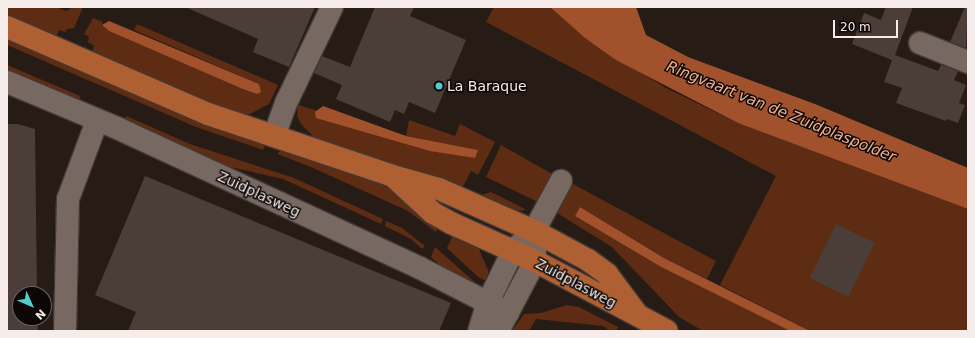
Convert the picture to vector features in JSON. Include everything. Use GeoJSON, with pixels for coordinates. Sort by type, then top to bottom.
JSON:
{"type":"FeatureCollection","features":[{"type":"Feature","properties":{"kind":"main road","name":"Zuidplasweg"},"geometry":{"type":"LineString","coordinates":[[7,27],[208,114],[393,176],[439,189],[534,231],[588,260],[607,274],[638,314]]}},
{"type":"Feature","properties":{"kind":"main road","name":"Zuidplasweg"},"geometry":{"type":"LineString","coordinates":[[393,176],[433,213],[536,261],[601,297],[638,314],[667,331]]}},
{"type":"Feature","properties":{"kind":"street"},"geometry":{"type":"LineString","coordinates":[[274,136],[287,101],[332,7]]}},
{"type":"Feature","properties":{"kind":"street"},"geometry":{"type":"LineString","coordinates":[[920,43],[968,62]]}},
{"type":"Feature","properties":{"kind":"street","name":"Zuidplasweg"},"geometry":{"type":"LineString","coordinates":[[7,82],[97,120],[420,268],[487,304],[503,322]]}},
{"type":"Feature","properties":{"kind":"street"},"geometry":{"type":"LineString","coordinates":[[65,331],[68,199],[97,120]]}},
{"type":"Feature","properties":{"kind":"street"},"geometry":{"type":"LineString","coordinates":[[479,331],[487,304],[513,251],[534,231],[561,181]]}},
{"type":"Feature","properties":{"kind":"street"},"geometry":{"type":"LineString","coordinates":[[503,322],[536,261],[534,231]]}},
{"type":"Feature","properties":{"kind":"shaded area"},"geometry":{"type":"Polygon","coordinates":[[[7,7],[56,7],[66,11],[73,7],[83,7],[74,28],[67,29],[65,32],[59,30],[56,37],[7,15],[7,7]]]}},
{"type":"Feature","properties":{"kind":"shaded area"},"geometry":{"type":"Polygon","coordinates":[[[494,7],[550,7],[585,38],[666,88],[738,123],[968,209],[968,331],[810,331],[720,285],[776,176],[486,22],[494,7]]]}},
{"type":"Feature","properties":{"kind":"shaded area"},"geometry":{"type":"Polygon","coordinates":[[[93,18],[103,22],[102,25],[109,31],[257,94],[259,84],[134,30],[137,24],[278,85],[269,104],[250,114],[242,114],[213,104],[92,52],[94,46],[88,42],[89,37],[84,34],[93,18]]]}},
{"type":"Feature","properties":{"kind":"shaded area"},"geometry":{"type":"Polygon","coordinates":[[[7,39],[199,122],[265,145],[263,150],[196,127],[7,45],[7,39]]]}},
{"type":"Feature","properties":{"kind":"shaded area"},"geometry":{"type":"Polygon","coordinates":[[[7,65],[81,96],[78,103],[7,73],[7,65]]]}},
{"type":"Feature","properties":{"kind":"shaded area"},"geometry":{"type":"Polygon","coordinates":[[[298,105],[474,158],[478,150],[406,136],[409,120],[455,136],[460,124],[495,142],[478,175],[471,171],[460,192],[409,169],[316,139],[301,124],[297,116],[298,105]]]}},
{"type":"Feature","properties":{"kind":"shaded area"},"geometry":{"type":"Polygon","coordinates":[[[126,116],[190,144],[294,178],[383,219],[381,224],[283,179],[217,164],[123,122],[126,116]]]}},
{"type":"Feature","properties":{"kind":"shaded area"},"geometry":{"type":"Polygon","coordinates":[[[501,145],[554,175],[538,202],[486,177],[501,145]]]}},
{"type":"Feature","properties":{"kind":"shaded area"},"geometry":{"type":"Polygon","coordinates":[[[282,149],[379,182],[439,224],[436,232],[408,211],[311,167],[277,154],[282,149]]]}},
{"type":"Feature","properties":{"kind":"shaded area"},"geometry":{"type":"Polygon","coordinates":[[[571,183],[716,261],[707,279],[664,258],[580,207],[575,216],[661,267],[790,331],[703,331],[679,317],[612,247],[557,213],[560,202],[571,183]]]}},
{"type":"Feature","properties":{"kind":"shaded area"},"geometry":{"type":"Polygon","coordinates":[[[491,192],[526,210],[510,211],[479,198],[481,195],[491,192]]]}},
{"type":"Feature","properties":{"kind":"shaded area"},"geometry":{"type":"Polygon","coordinates":[[[386,221],[402,228],[425,246],[422,249],[411,239],[385,226],[386,221]]]}},
{"type":"Feature","properties":{"kind":"shaded area"},"geometry":{"type":"Polygon","coordinates":[[[455,231],[478,247],[488,270],[488,282],[478,277],[447,248],[455,231]]]}},
{"type":"Feature","properties":{"kind":"shaded area"},"geometry":{"type":"Polygon","coordinates":[[[435,247],[478,285],[478,287],[458,281],[431,257],[435,247]]]}},
{"type":"Feature","properties":{"kind":"shaded area"},"geometry":{"type":"Polygon","coordinates":[[[567,305],[579,307],[618,327],[616,331],[610,331],[603,326],[536,319],[529,331],[512,331],[524,314],[541,313],[567,305]]]}},
{"type":"Feature","properties":{"kind":"water","name":"Ringvaart van de Zuidplaspolder"},"geometry":{"type":"Polygon","coordinates":[[[550,7],[636,7],[646,35],[688,57],[815,104],[968,168],[968,209],[738,123],[616,60],[585,38],[550,7]]]}},
{"type":"Feature","properties":{"kind":"water"},"geometry":{"type":"Polygon","coordinates":[[[109,21],[259,84],[261,92],[257,94],[243,89],[109,31],[102,25],[109,21]]]}},
{"type":"Feature","properties":{"kind":"water"},"geometry":{"type":"Polygon","coordinates":[[[323,106],[406,136],[478,150],[475,158],[430,151],[316,118],[315,112],[323,106]]]}},
{"type":"Feature","properties":{"kind":"water"},"geometry":{"type":"Polygon","coordinates":[[[580,207],[664,258],[810,331],[790,331],[661,267],[575,216],[580,207]]]}},
{"type":"Feature","properties":{"kind":"building"},"geometry":{"type":"Polygon","coordinates":[[[185,7],[315,7],[289,67],[253,52],[258,39],[185,7]]]}},
{"type":"Feature","properties":{"kind":"building"},"geometry":{"type":"Polygon","coordinates":[[[375,7],[414,7],[410,16],[466,40],[435,113],[409,102],[404,114],[395,110],[390,122],[336,99],[342,85],[314,73],[322,56],[350,67],[375,7]]]}},
{"type":"Feature","properties":{"kind":"building"},"geometry":{"type":"Polygon","coordinates":[[[886,7],[913,7],[895,55],[938,71],[941,65],[958,71],[954,80],[966,85],[959,103],[965,105],[958,123],[947,119],[946,121],[896,103],[902,88],[884,82],[892,60],[852,44],[864,13],[881,20],[886,7]]]}},
{"type":"Feature","properties":{"kind":"building"},"geometry":{"type":"Polygon","coordinates":[[[965,7],[968,7],[966,48],[950,42],[965,7]]]}},
{"type":"Feature","properties":{"kind":"building"},"geometry":{"type":"Polygon","coordinates":[[[7,124],[18,124],[35,129],[37,286],[12,286],[12,326],[38,326],[38,331],[7,331],[7,124]]]}},
{"type":"Feature","properties":{"kind":"building"},"geometry":{"type":"Polygon","coordinates":[[[145,176],[451,303],[439,331],[128,331],[136,312],[95,295],[145,176]]]}},
{"type":"Feature","properties":{"kind":"building"},"geometry":{"type":"Polygon","coordinates":[[[836,224],[875,243],[848,297],[810,278],[836,224]]]}},
{"type":"Feature","properties":{"kind":"place","name":"La Baraque"},"geometry":{"type":"Point","coordinates":[439,86]}}]}
